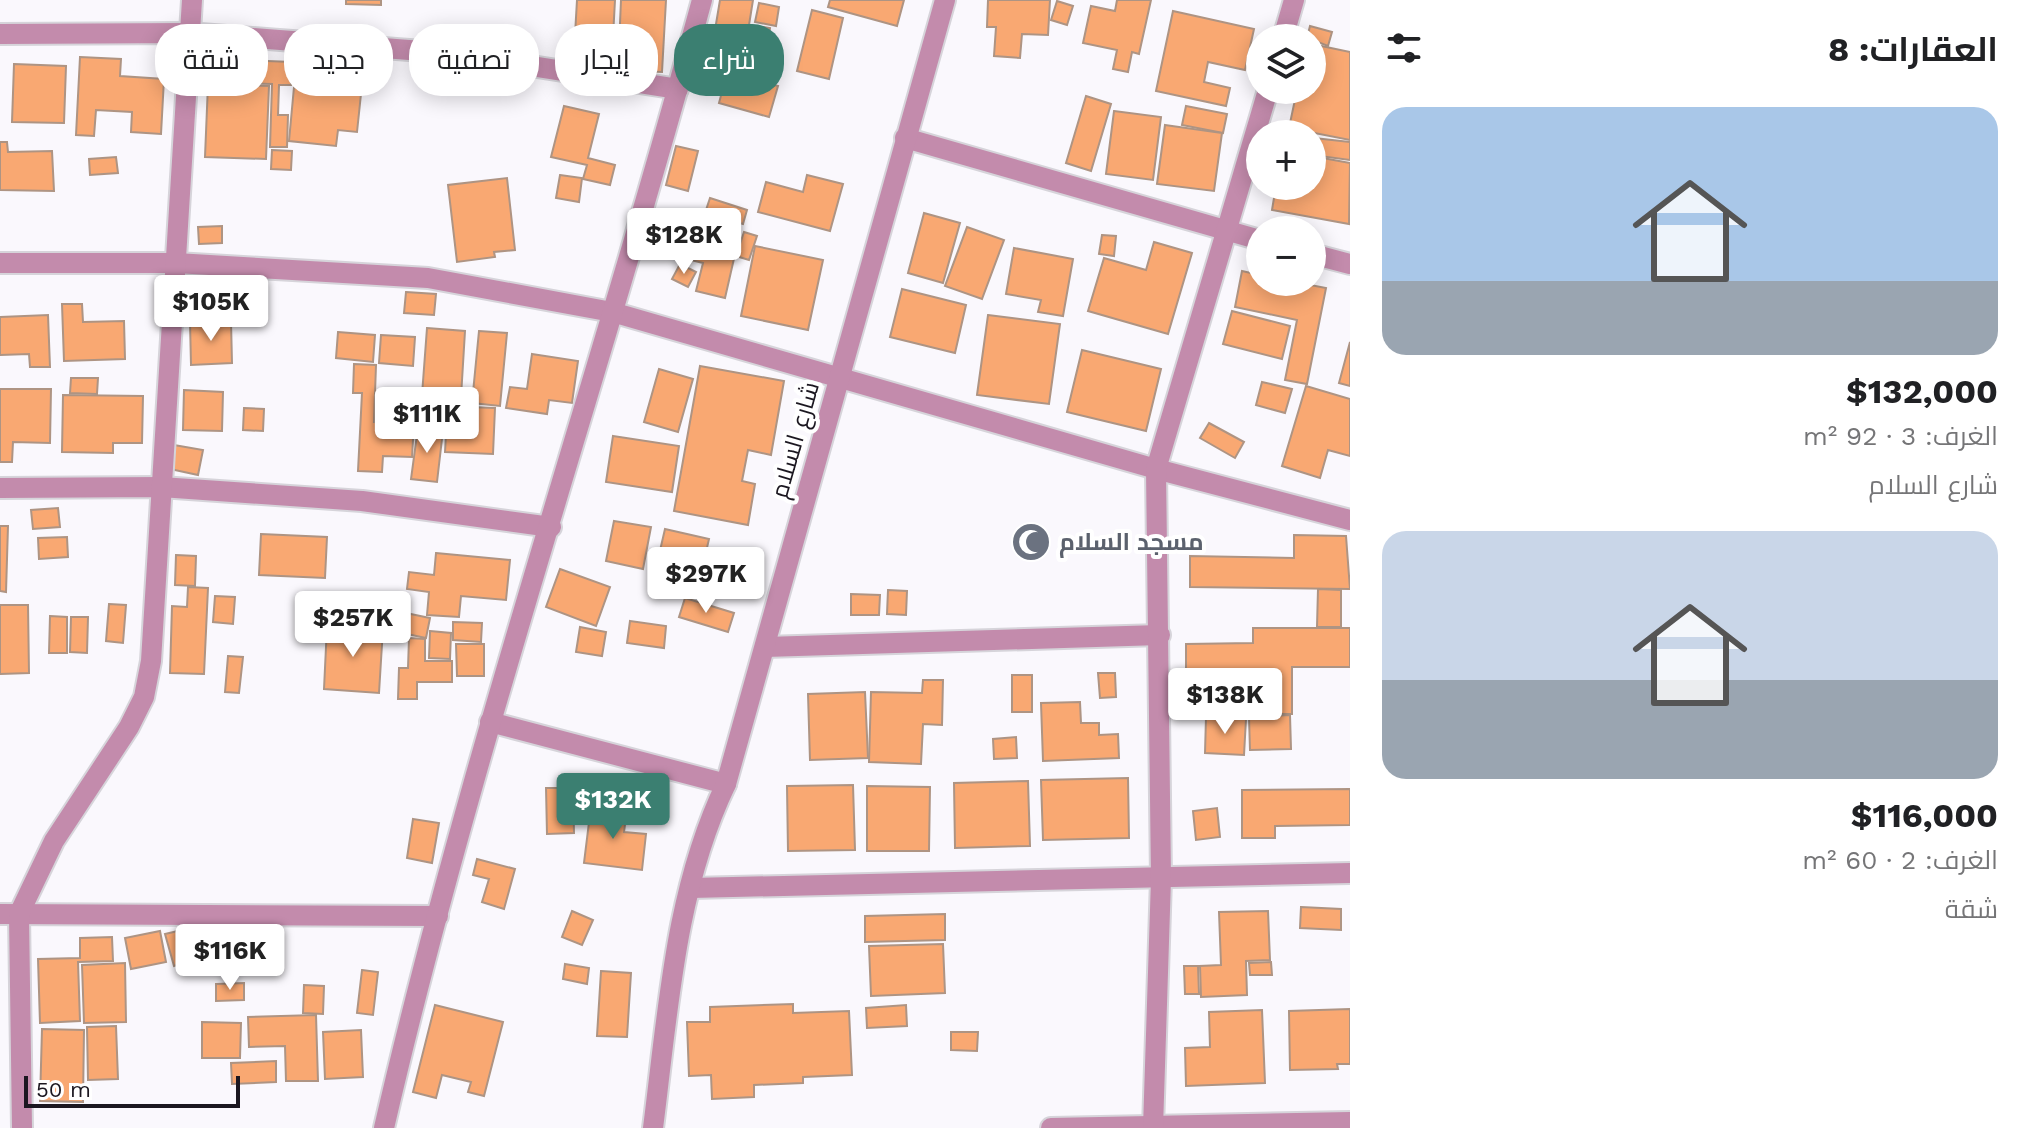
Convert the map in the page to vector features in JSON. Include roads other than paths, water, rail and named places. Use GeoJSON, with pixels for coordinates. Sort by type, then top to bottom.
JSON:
{"type":"FeatureCollection","features":[{"type":"Feature","properties":{"kind":"street"},"geometry":{"type":"LineString","coordinates":[[189,24],[192,0]]}},
{"type":"Feature","properties":{"kind":"street"},"geometry":{"type":"LineString","coordinates":[[696,24],[702,0]]}},
{"type":"Feature","properties":{"kind":"street","name":"شارع السلام"},"geometry":{"type":"LineString","coordinates":[[653,1128],[672,970],[708,821],[726,784],[945,0]]}},
{"type":"Feature","properties":{"kind":"street"},"geometry":{"type":"LineString","coordinates":[[1287,24],[1294,0]]}},
{"type":"Feature","properties":{"kind":"street"},"geometry":{"type":"LineString","coordinates":[[0,34],[155,33]]}},
{"type":"Feature","properties":{"kind":"street"},"geometry":{"type":"LineString","coordinates":[[268,39],[448,53],[674,88]]}},
{"type":"Feature","properties":{"kind":"street"},"geometry":{"type":"LineString","coordinates":[[22,1128],[10,914],[129,727],[144,697],[151,661],[185,96]]}},
{"type":"Feature","properties":{"kind":"street"},"geometry":{"type":"LineString","coordinates":[[384,1128],[490,722],[551,527],[676,96]]}},
{"type":"Feature","properties":{"kind":"street"},"geometry":{"type":"LineString","coordinates":[[1153,1126],[1161,879],[1156,469],[1264,104]]}},
{"type":"Feature","properties":{"kind":"street"},"geometry":{"type":"LineString","coordinates":[[905,138],[1246,236]]}},
{"type":"Feature","properties":{"kind":"street"},"geometry":{"type":"LineString","coordinates":[[1326,258],[1350,264]]}},
{"type":"Feature","properties":{"kind":"street"},"geometry":{"type":"LineString","coordinates":[[0,263],[176,263],[428,278],[612,312],[840,375],[1156,469],[1350,520]]}},
{"type":"Feature","properties":{"kind":"street"},"geometry":{"type":"LineString","coordinates":[[0,488],[161,487],[362,501],[551,527]]}},
{"type":"Feature","properties":{"kind":"street"},"geometry":{"type":"LineString","coordinates":[[765,647],[1160,635]]}},
{"type":"Feature","properties":{"kind":"street"},"geometry":{"type":"LineString","coordinates":[[490,722],[726,784]]}},
{"type":"Feature","properties":{"kind":"street"},"geometry":{"type":"LineString","coordinates":[[691,888],[1350,873]]}},
{"type":"Feature","properties":{"kind":"street"},"geometry":{"type":"LineString","coordinates":[[10,914],[438,916]]}},
{"type":"Feature","properties":{"kind":"street"},"geometry":{"type":"LineString","coordinates":[[1051,1128],[1350,1122]]}},
{"type":"Feature","properties":{"kind":"place","name":"مسجد السلام"},"geometry":{"type":"Point","coordinates":[1031,542]}}]}
